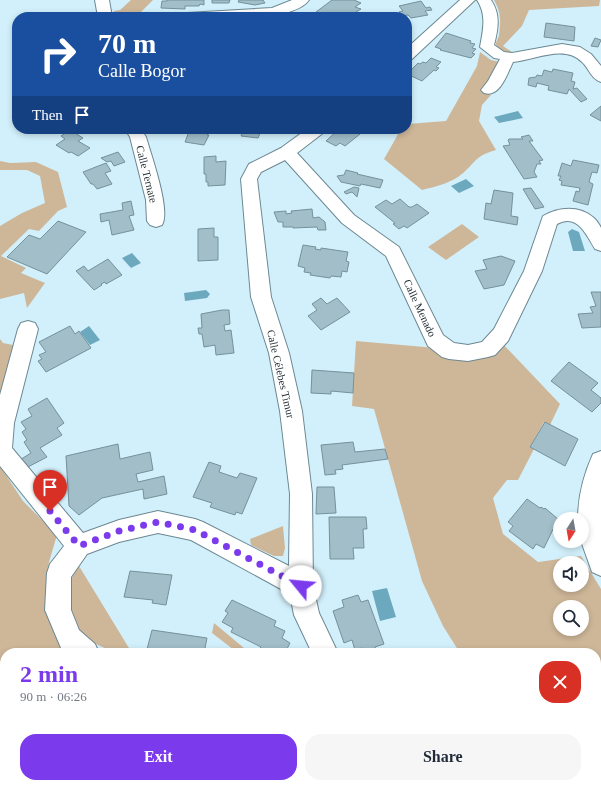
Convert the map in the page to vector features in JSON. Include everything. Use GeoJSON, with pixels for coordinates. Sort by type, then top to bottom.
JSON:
{"type":"FeatureCollection","features":[{"type":"Feature","properties":{"kind":"street"},"geometry":{"type":"LineString","coordinates":[[102,0],[104,12]]}},
{"type":"Feature","properties":{"kind":"street"},"geometry":{"type":"LineString","coordinates":[[273,12],[289,7],[302,0]]}},
{"type":"Feature","properties":{"kind":"street"},"geometry":{"type":"LineString","coordinates":[[412,51],[468,0]]}},
{"type":"Feature","properties":{"kind":"street"},"geometry":{"type":"LineString","coordinates":[[484,0],[491,13],[492,23],[487,47],[494,54],[508,58],[521,58],[554,49],[567,49],[579,52],[587,57],[601,77]]}},
{"type":"Feature","properties":{"kind":"street"},"geometry":{"type":"LineString","coordinates":[[489,90],[495,83],[508,58]]}},
{"type":"Feature","properties":{"kind":"street","name":"Calle Ternate"},"geometry":{"type":"LineString","coordinates":[[136,134],[155,200],[156,221]]}},
{"type":"Feature","properties":{"kind":"street","name":"Calle Célebes Timur"},"geometry":{"type":"LineString","coordinates":[[310,134],[287,152],[255,168],[249,179],[261,297],[279,354],[291,412],[301,494],[301,586],[307,615],[322,648]]}},
{"type":"Feature","properties":{"kind":"street","name":"Calle Menado"},"geometry":{"type":"LineString","coordinates":[[287,152],[348,219],[393,252],[426,318],[434,340],[449,351],[468,353],[488,349],[501,335],[533,271],[549,220],[559,215],[572,214],[588,222],[601,244]]}},
{"type":"Feature","properties":{"kind":"street"},"geometry":{"type":"LineString","coordinates":[[28,329],[3,423],[1,451],[79,546]]}},
{"type":"Feature","properties":{"kind":"street"},"geometry":{"type":"LineString","coordinates":[[601,461],[590,496],[589,526],[601,564]]}},
{"type":"Feature","properties":{"kind":"street"},"geometry":{"type":"LineString","coordinates":[[80,648],[70,639],[58,610],[60,572],[79,546],[119,531],[158,522],[195,530],[301,586]]}},
{"type":"Feature","properties":{"kind":"shaded area"},"geometry":{"type":"Polygon","coordinates":[[[131,0],[153,0],[141,12],[114,11],[120,10],[131,0]]]}},
{"type":"Feature","properties":{"kind":"shaded area"},"geometry":{"type":"Polygon","coordinates":[[[494,0],[600,0],[599,6],[529,10],[522,26],[503,46],[515,54],[504,52],[497,47],[496,43],[499,36],[500,21],[498,9],[494,0]]]}},
{"type":"Feature","properties":{"kind":"shaded area"},"geometry":{"type":"Polygon","coordinates":[[[480,52],[491,60],[500,62],[485,92],[491,95],[482,105],[479,121],[496,150],[488,152],[478,158],[464,173],[458,177],[440,185],[422,190],[384,159],[398,134],[412,134],[412,124],[446,121],[477,66],[480,52]]]}},
{"type":"Feature","properties":{"kind":"shaded area"},"geometry":{"type":"Polygon","coordinates":[[[0,161],[10,163],[36,162],[58,172],[67,207],[58,211],[39,231],[29,229],[1,256],[26,268],[21,273],[45,283],[27,308],[24,293],[0,299],[0,226],[22,213],[45,203],[40,176],[27,170],[0,170],[0,161]]]}},
{"type":"Feature","properties":{"kind":"shaded area"},"geometry":{"type":"Polygon","coordinates":[[[462,224],[479,237],[446,260],[428,247],[462,224]]]}},
{"type":"Feature","properties":{"kind":"shaded area"},"geometry":{"type":"Polygon","coordinates":[[[0,339],[3,343],[18,346],[0,418],[0,339]]]}},
{"type":"Feature","properties":{"kind":"shaded area"},"geometry":{"type":"Polygon","coordinates":[[[356,341],[436,348],[502,343],[560,404],[550,425],[544,422],[530,447],[534,449],[518,480],[507,480],[493,498],[503,534],[538,562],[553,560],[553,592],[589,592],[589,569],[601,589],[601,648],[457,648],[443,626],[422,581],[374,409],[352,406],[356,341]]]}},
{"type":"Feature","properties":{"kind":"shaded area"},"geometry":{"type":"Polygon","coordinates":[[[0,466],[23,501],[57,535],[49,562],[46,591],[71,648],[0,648],[0,466]]]}},
{"type":"Feature","properties":{"kind":"shaded area"},"geometry":{"type":"Polygon","coordinates":[[[283,526],[285,548],[283,556],[274,556],[251,545],[250,539],[283,526]]]}},
{"type":"Feature","properties":{"kind":"shaded area"},"geometry":{"type":"Polygon","coordinates":[[[79,566],[129,648],[104,648],[87,638],[75,624],[66,603],[67,593],[74,574],[79,566]]]}},
{"type":"Feature","properties":{"kind":"shaded area"},"geometry":{"type":"Polygon","coordinates":[[[214,623],[244,648],[232,648],[212,633],[214,623]]]}},
{"type":"Feature","properties":{"kind":"water"},"geometry":{"type":"Polygon","coordinates":[[[518,111],[523,118],[499,123],[494,117],[518,111]]]}},
{"type":"Feature","properties":{"kind":"water"},"geometry":{"type":"Polygon","coordinates":[[[466,179],[474,186],[459,193],[451,186],[466,179]]]}},
{"type":"Feature","properties":{"kind":"water"},"geometry":{"type":"Polygon","coordinates":[[[572,229],[579,232],[585,251],[573,251],[568,232],[572,229]]]}},
{"type":"Feature","properties":{"kind":"water"},"geometry":{"type":"Polygon","coordinates":[[[132,253],[141,263],[131,268],[122,258],[132,253]]]}},
{"type":"Feature","properties":{"kind":"water"},"geometry":{"type":"Polygon","coordinates":[[[206,290],[210,294],[207,298],[185,301],[184,293],[206,290]]]}},
{"type":"Feature","properties":{"kind":"water"},"geometry":{"type":"Polygon","coordinates":[[[89,326],[100,340],[90,345],[80,332],[89,326]]]}},
{"type":"Feature","properties":{"kind":"water"},"geometry":{"type":"Polygon","coordinates":[[[387,588],[396,617],[380,621],[372,591],[387,588]]]}},
{"type":"Feature","properties":{"kind":"building"},"geometry":{"type":"Polygon","coordinates":[[[204,0],[204,5],[200,4],[199,6],[185,6],[185,9],[161,8],[162,1],[204,0]]]}},
{"type":"Feature","properties":{"kind":"building"},"geometry":{"type":"Polygon","coordinates":[[[212,0],[230,0],[229,3],[212,3],[212,0]]]}},
{"type":"Feature","properties":{"kind":"building"},"geometry":{"type":"Polygon","coordinates":[[[239,0],[263,0],[265,3],[255,5],[238,2],[239,0]]]}},
{"type":"Feature","properties":{"kind":"building"},"geometry":{"type":"Polygon","coordinates":[[[332,0],[354,0],[361,3],[355,7],[361,9],[356,12],[316,12],[332,0]]]}},
{"type":"Feature","properties":{"kind":"building"},"geometry":{"type":"Polygon","coordinates":[[[421,1],[426,8],[430,7],[432,10],[425,11],[428,15],[412,18],[412,12],[399,12],[403,11],[399,6],[421,1]]]}},
{"type":"Feature","properties":{"kind":"building"},"geometry":{"type":"Polygon","coordinates":[[[546,23],[575,27],[574,41],[544,37],[546,23]]]}},
{"type":"Feature","properties":{"kind":"building"},"geometry":{"type":"Polygon","coordinates":[[[446,33],[471,41],[470,43],[475,44],[472,48],[476,49],[472,53],[475,54],[471,58],[440,50],[441,49],[435,47],[446,33]]]}},
{"type":"Feature","properties":{"kind":"building"},"geometry":{"type":"Polygon","coordinates":[[[595,38],[601,40],[598,47],[591,46],[595,38]]]}},
{"type":"Feature","properties":{"kind":"building"},"geometry":{"type":"Polygon","coordinates":[[[431,58],[441,62],[436,67],[439,68],[436,71],[434,70],[422,81],[412,76],[412,69],[418,63],[426,63],[431,58]]]}},
{"type":"Feature","properties":{"kind":"building"},"geometry":{"type":"Polygon","coordinates":[[[553,69],[573,73],[571,81],[575,82],[573,89],[577,88],[587,99],[581,102],[569,89],[567,94],[548,90],[549,86],[537,83],[536,87],[528,85],[529,78],[536,77],[537,75],[542,76],[544,70],[552,72],[553,69]]]}},
{"type":"Feature","properties":{"kind":"building"},"geometry":{"type":"Polygon","coordinates":[[[601,106],[601,121],[590,115],[601,106]]]}},
{"type":"Feature","properties":{"kind":"building"},"geometry":{"type":"Polygon","coordinates":[[[64,134],[76,134],[83,138],[78,141],[90,148],[78,156],[71,152],[69,153],[56,145],[65,139],[61,136],[64,134]]]}},
{"type":"Feature","properties":{"kind":"building"},"geometry":{"type":"Polygon","coordinates":[[[188,134],[209,135],[204,145],[185,142],[188,134]]]}},
{"type":"Feature","properties":{"kind":"building"},"geometry":{"type":"Polygon","coordinates":[[[242,134],[260,134],[258,138],[241,136],[242,134]]]}},
{"type":"Feature","properties":{"kind":"building"},"geometry":{"type":"Polygon","coordinates":[[[334,134],[360,134],[345,146],[340,143],[336,146],[326,141],[334,134]]]}},
{"type":"Feature","properties":{"kind":"building"},"geometry":{"type":"Polygon","coordinates":[[[529,135],[533,141],[529,141],[543,160],[539,161],[541,164],[537,164],[534,172],[537,177],[524,179],[503,146],[510,145],[509,139],[523,139],[521,137],[529,135]]]}},
{"type":"Feature","properties":{"kind":"building"},"geometry":{"type":"Polygon","coordinates":[[[118,152],[125,162],[114,166],[111,161],[107,162],[101,158],[118,152]]]}},
{"type":"Feature","properties":{"kind":"building"},"geometry":{"type":"Polygon","coordinates":[[[216,156],[216,162],[226,161],[225,185],[208,186],[208,182],[206,182],[206,174],[204,174],[204,157],[216,156]]]}},
{"type":"Feature","properties":{"kind":"building"},"geometry":{"type":"Polygon","coordinates":[[[573,160],[599,165],[597,173],[592,172],[589,182],[593,184],[588,205],[573,201],[576,191],[579,192],[580,188],[561,185],[562,181],[559,180],[561,176],[558,176],[562,163],[571,166],[573,160]]]}},
{"type":"Feature","properties":{"kind":"building"},"geometry":{"type":"Polygon","coordinates":[[[106,163],[111,171],[105,173],[112,184],[97,189],[93,184],[91,184],[83,172],[106,163]]]}},
{"type":"Feature","properties":{"kind":"building"},"geometry":{"type":"Polygon","coordinates":[[[346,170],[383,180],[380,188],[341,182],[337,176],[344,175],[346,170]]]}},
{"type":"Feature","properties":{"kind":"building"},"geometry":{"type":"Polygon","coordinates":[[[354,187],[359,188],[357,197],[352,192],[346,194],[344,192],[354,187]]]}},
{"type":"Feature","properties":{"kind":"building"},"geometry":{"type":"Polygon","coordinates":[[[531,188],[544,207],[535,209],[523,189],[531,188]]]}},
{"type":"Feature","properties":{"kind":"building"},"geometry":{"type":"Polygon","coordinates":[[[494,190],[513,193],[511,216],[518,217],[517,225],[484,219],[486,203],[491,204],[494,190]]]}},
{"type":"Feature","properties":{"kind":"building"},"geometry":{"type":"Polygon","coordinates":[[[400,199],[409,207],[417,204],[429,213],[407,228],[404,226],[399,229],[393,224],[395,223],[375,207],[386,200],[392,204],[400,199]]]}},
{"type":"Feature","properties":{"kind":"building"},"geometry":{"type":"Polygon","coordinates":[[[131,201],[134,215],[129,216],[134,230],[112,235],[109,220],[101,222],[100,214],[123,210],[122,203],[131,201]]]}},
{"type":"Feature","properties":{"kind":"building"},"geometry":{"type":"Polygon","coordinates":[[[312,209],[313,218],[319,217],[325,222],[326,230],[318,230],[317,227],[283,227],[283,222],[278,222],[274,212],[286,211],[286,214],[292,213],[291,211],[312,209]]]}},
{"type":"Feature","properties":{"kind":"building"},"geometry":{"type":"Polygon","coordinates":[[[58,221],[86,232],[47,274],[7,257],[29,235],[40,239],[58,221]]]}},
{"type":"Feature","properties":{"kind":"building"},"geometry":{"type":"Polygon","coordinates":[[[214,228],[214,237],[218,237],[218,260],[198,261],[198,229],[214,228]]]}},
{"type":"Feature","properties":{"kind":"building"},"geometry":{"type":"Polygon","coordinates":[[[303,245],[316,247],[315,249],[321,250],[321,248],[348,252],[346,261],[349,262],[347,272],[342,271],[341,277],[331,276],[330,278],[310,275],[311,273],[304,272],[305,268],[298,266],[303,245]]]}},
{"type":"Feature","properties":{"kind":"building"},"geometry":{"type":"Polygon","coordinates":[[[501,256],[515,261],[504,285],[484,289],[475,271],[487,269],[483,260],[501,256]]]}},
{"type":"Feature","properties":{"kind":"building"},"geometry":{"type":"Polygon","coordinates":[[[108,259],[122,275],[106,284],[105,282],[101,284],[102,285],[94,290],[76,271],[84,266],[88,271],[108,259]]]}},
{"type":"Feature","properties":{"kind":"building"},"geometry":{"type":"Polygon","coordinates":[[[591,292],[601,292],[601,327],[582,328],[578,314],[593,313],[590,307],[596,306],[591,292]]]}},
{"type":"Feature","properties":{"kind":"building"},"geometry":{"type":"Polygon","coordinates":[[[321,298],[327,304],[337,298],[350,312],[321,330],[308,316],[317,310],[312,304],[321,298]]]}},
{"type":"Feature","properties":{"kind":"building"},"geometry":{"type":"Polygon","coordinates":[[[229,310],[230,324],[224,325],[225,331],[231,330],[234,353],[216,355],[215,345],[204,347],[202,334],[199,334],[198,328],[202,328],[201,314],[229,310]]]}},
{"type":"Feature","properties":{"kind":"building"},"geometry":{"type":"Polygon","coordinates":[[[70,326],[75,334],[79,331],[91,348],[46,372],[38,361],[42,359],[39,355],[46,352],[39,342],[70,326]]]}},
{"type":"Feature","properties":{"kind":"building"},"geometry":{"type":"Polygon","coordinates":[[[569,362],[598,383],[591,390],[601,398],[601,403],[592,412],[551,381],[569,362]]]}},
{"type":"Feature","properties":{"kind":"building"},"geometry":{"type":"Polygon","coordinates":[[[312,370],[354,373],[353,393],[331,391],[331,394],[311,393],[312,370]]]}},
{"type":"Feature","properties":{"kind":"building"},"geometry":{"type":"Polygon","coordinates":[[[47,398],[64,423],[57,428],[62,435],[40,448],[47,457],[24,469],[18,461],[31,453],[24,442],[27,440],[22,432],[26,429],[21,422],[32,416],[28,409],[47,398]]]}},
{"type":"Feature","properties":{"kind":"building"},"geometry":{"type":"Polygon","coordinates":[[[545,422],[578,439],[565,466],[530,447],[545,422]]]}},
{"type":"Feature","properties":{"kind":"building"},"geometry":{"type":"Polygon","coordinates":[[[353,442],[355,452],[385,449],[388,459],[342,465],[343,469],[335,470],[336,474],[325,475],[321,445],[353,442]]]}},
{"type":"Feature","properties":{"kind":"building"},"geometry":{"type":"Polygon","coordinates":[[[118,444],[120,459],[150,452],[153,470],[136,474],[138,482],[164,476],[167,494],[144,499],[143,489],[102,498],[79,515],[69,506],[66,456],[118,444]]]}},
{"type":"Feature","properties":{"kind":"building"},"geometry":{"type":"Polygon","coordinates":[[[209,462],[221,466],[219,472],[237,478],[240,473],[257,478],[242,514],[236,512],[235,515],[210,507],[212,503],[193,497],[209,462]]]}},
{"type":"Feature","properties":{"kind":"building"},"geometry":{"type":"Polygon","coordinates":[[[317,487],[334,487],[336,513],[316,514],[317,487]]]}},
{"type":"Feature","properties":{"kind":"building"},"geometry":{"type":"Polygon","coordinates":[[[527,499],[540,508],[545,508],[553,515],[553,529],[544,548],[536,544],[533,549],[509,531],[513,526],[508,522],[527,499]]]}},
{"type":"Feature","properties":{"kind":"building"},"geometry":{"type":"Polygon","coordinates":[[[329,517],[366,517],[367,529],[363,529],[364,548],[353,548],[354,559],[330,559],[329,517]]]}},
{"type":"Feature","properties":{"kind":"building"},"geometry":{"type":"Polygon","coordinates":[[[130,571],[172,575],[166,605],[152,603],[153,600],[124,597],[130,571]]]}},
{"type":"Feature","properties":{"kind":"building"},"geometry":{"type":"Polygon","coordinates":[[[358,595],[361,602],[368,600],[384,644],[375,648],[354,648],[352,640],[344,643],[333,611],[344,607],[342,600],[358,595]]]}},
{"type":"Feature","properties":{"kind":"building"},"geometry":{"type":"Polygon","coordinates":[[[232,600],[276,621],[274,626],[285,631],[282,638],[290,643],[288,648],[260,648],[231,632],[233,628],[222,622],[228,613],[225,611],[232,600]]]}},
{"type":"Feature","properties":{"kind":"building"},"geometry":{"type":"Polygon","coordinates":[[[152,630],[207,638],[205,648],[147,648],[152,630]]]}},
{"type":"Feature","properties":{"kind":"route"},"geometry":{"type":"LineString","coordinates":[[50,511],[79,546],[119,531],[158,522],[195,530],[301,586]]}}]}
